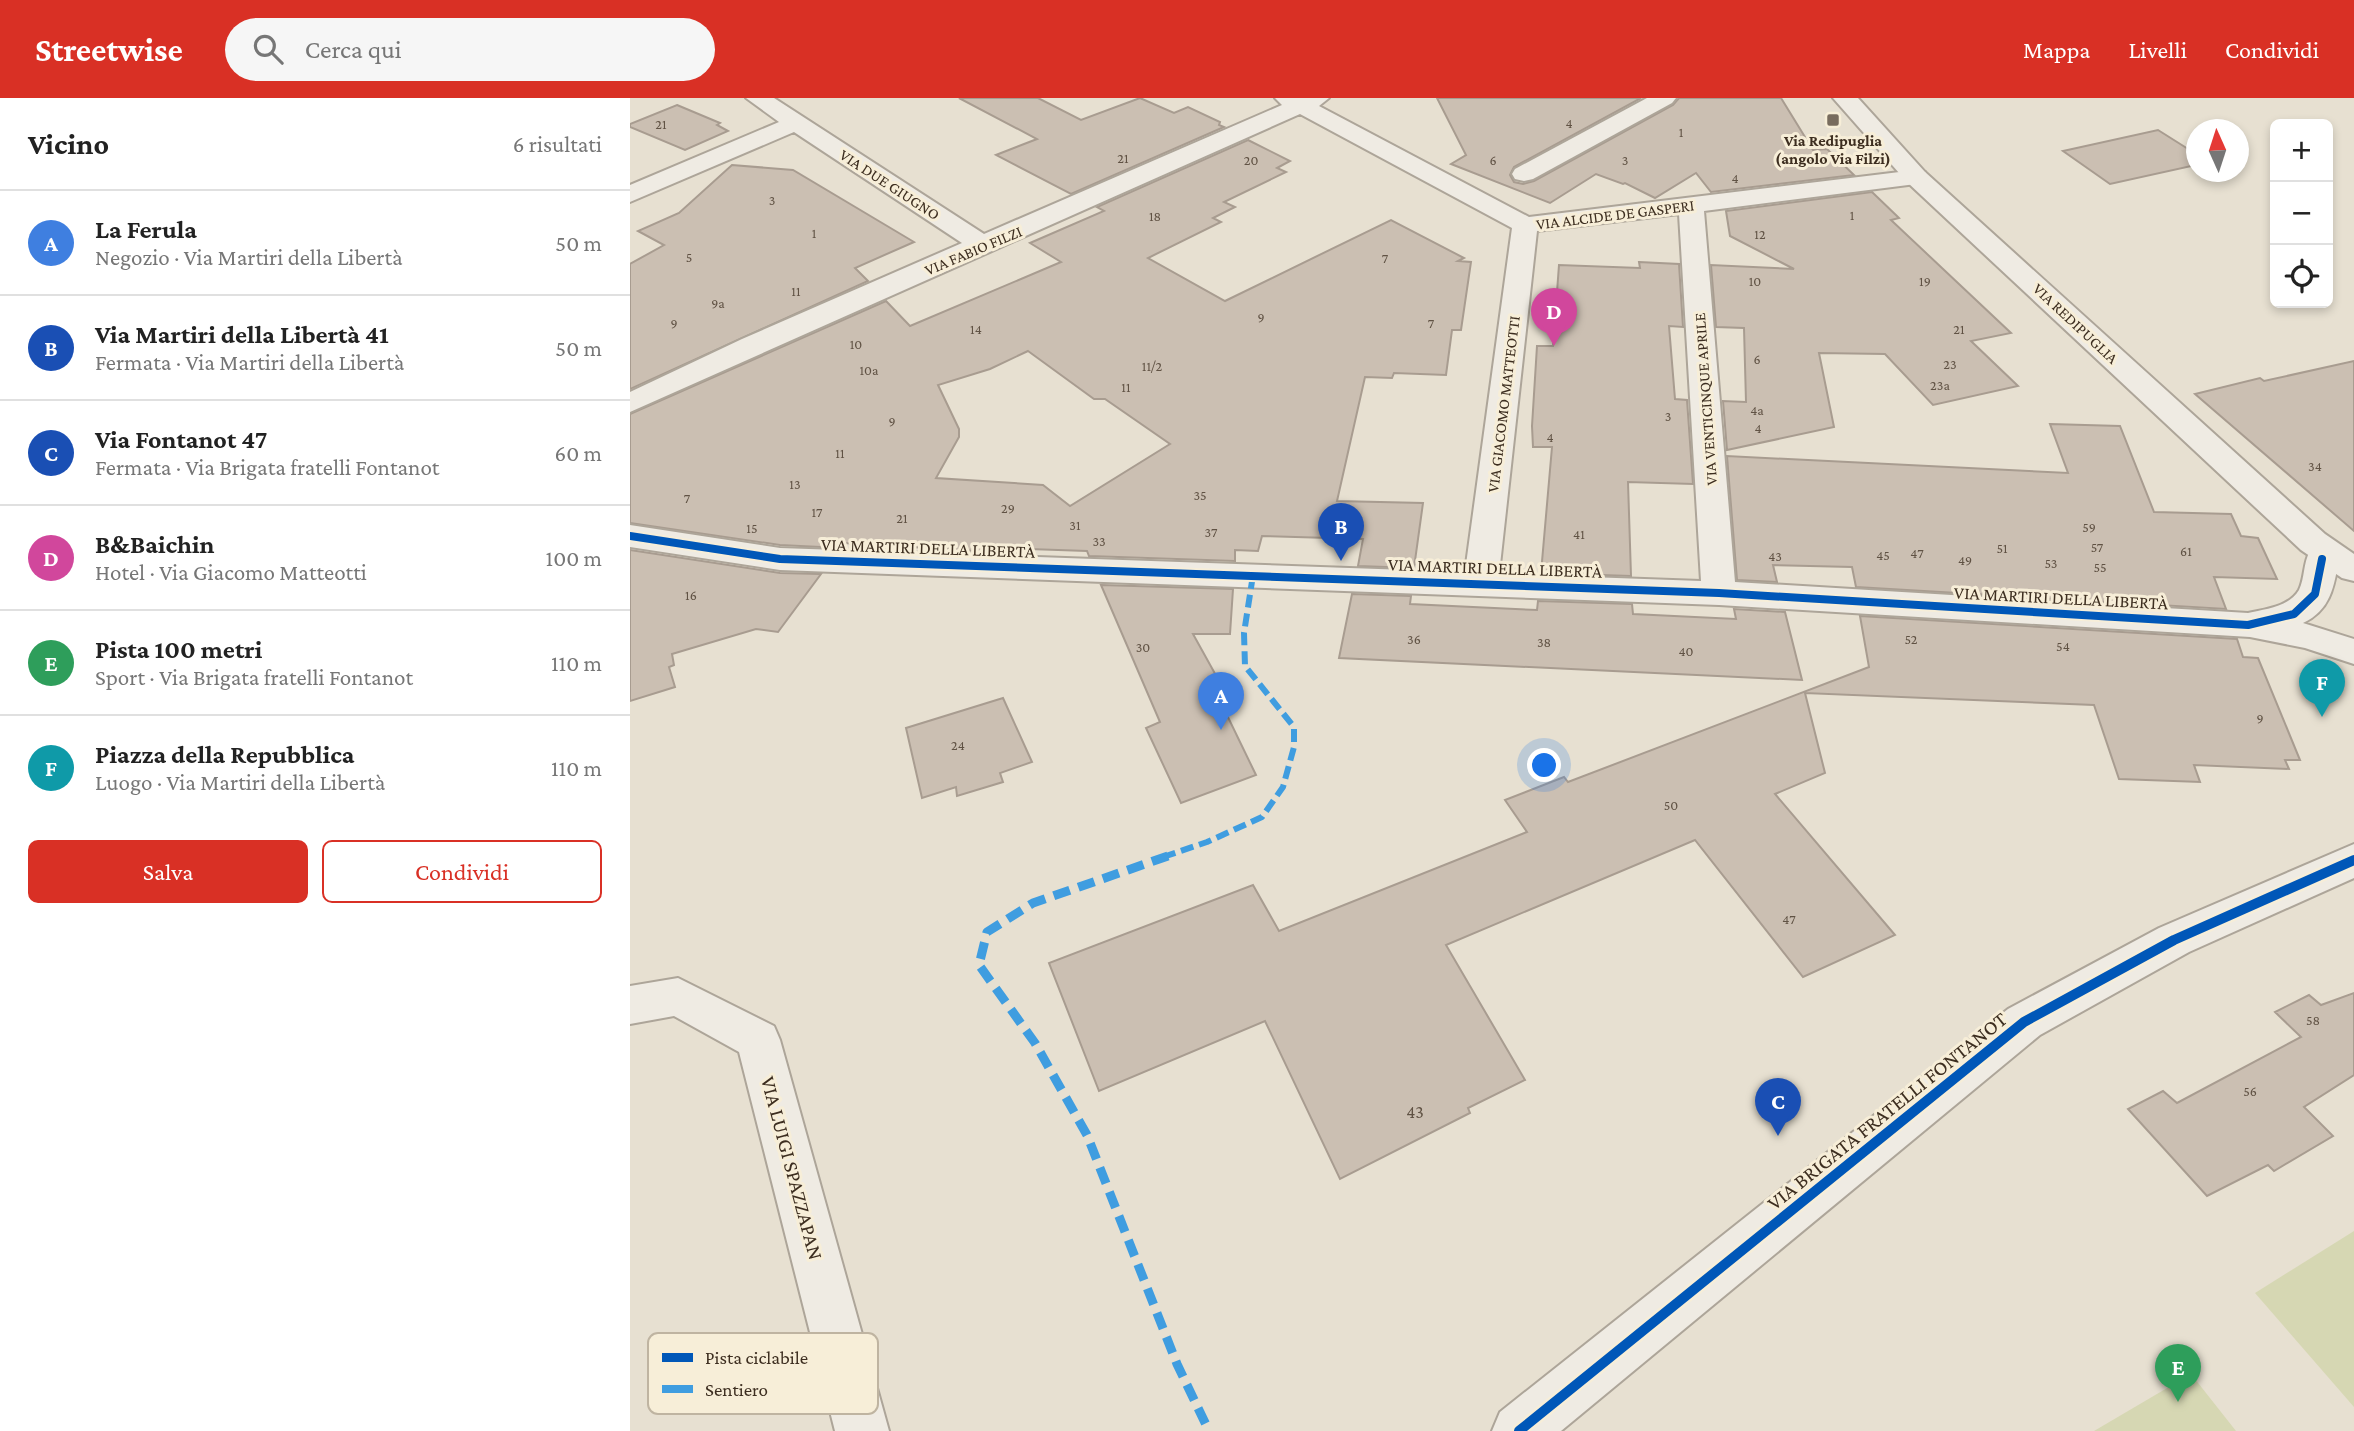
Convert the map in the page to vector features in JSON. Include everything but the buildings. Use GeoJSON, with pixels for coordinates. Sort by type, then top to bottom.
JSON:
{"type":"FeatureCollection","features":[{"type":"Feature","properties":{"kind":"street","name":"VIA DUE GIUGNO"},"geometry":{"type":"LineString","coordinates":[[758,98],[984,246]]}},
{"type":"Feature","properties":{"kind":"street"},"geometry":{"type":"LineString","coordinates":[[1524,174],[1664,98]]}},
{"type":"Feature","properties":{"kind":"street","name":"VIA REDIPUGLIA"},"geometry":{"type":"LineString","coordinates":[[1845,98],[1916,177],[2330,557],[2354,592]]}},
{"type":"Feature","properties":{"kind":"street","name":"VIA ALCIDE DE GASPERI"},"geometry":{"type":"LineString","coordinates":[[1302,100],[1525,225],[1916,177]]}},
{"type":"Feature","properties":{"kind":"street","name":"VIA FABIO FILZI"},"geometry":{"type":"LineString","coordinates":[[630,403],[752,345],[984,246],[1302,100]]}},
{"type":"Feature","properties":{"kind":"street"},"geometry":{"type":"LineString","coordinates":[[630,194],[796,123]]}},
{"type":"Feature","properties":{"kind":"street","name":"VIA VENTICINQUE APRILE"},"geometry":{"type":"LineString","coordinates":[[1691,205],[1719,593]]}},
{"type":"Feature","properties":{"kind":"street","name":"VIA GIACOMO MATTEOTTI"},"geometry":{"type":"LineString","coordinates":[[1481,583],[1525,225]]}},
{"type":"Feature","properties":{"kind":"street","name":"VIA MARTIRI DELLA LIBERTÀ"},"geometry":{"type":"LineString","coordinates":[[630,536],[780,559],[1719,593],[2248,625],[2310,637],[2354,652]]}},
{"type":"Feature","properties":{"kind":"street","name":"VIA MARTIRI DELLA LIBERTÀ"},"geometry":{"type":"LineString","coordinates":[[2248,625],[2294,614],[2315,594],[2330,557]]}},
{"type":"Feature","properties":{"kind":"street","name":"VIA BRIGATA FRATELLI FONTANOT"},"geometry":{"type":"LineString","coordinates":[[1519,1431],[2024,1022],[2174,940],[2353,859]]}},
{"type":"Feature","properties":{"kind":"street","name":"VIA LUIGI SPAZZAPAN"},"geometry":{"type":"LineString","coordinates":[[630,1005],[678,997],[758,1040],[836,1333]]}},
{"type":"Feature","properties":{"kind":"street","name":"VIA LUIGI SPAZZAPAN"},"geometry":{"type":"LineString","coordinates":[[857,1414],[862,1431]]}},
{"type":"Feature","properties":{"kind":"green space"},"geometry":{"type":"Polygon","coordinates":[[[2354,1231],[2354,1407],[2255,1293],[2354,1231]]]}},
{"type":"Feature","properties":{"kind":"green space"},"geometry":{"type":"Polygon","coordinates":[[[2191,1374],[2236,1431],[2094,1431],[2191,1374]]]}},
{"type":"Feature","properties":{"kind":"marked path"},"geometry":{"type":"LineString","coordinates":[[1209,1431],[1177,1364],[1087,1135],[1035,1043],[979,965],[987,932],[1033,903],[1207,842],[1262,817],[1283,787],[1294,747],[1294,727],[1245,666],[1244,633],[1253,575]]}},
{"type":"Feature","properties":{"kind":"cycle path"},"geometry":{"type":"LineString","coordinates":[[630,536],[780,559],[1719,593],[2248,625],[2294,614],[2315,594],[2322,559]]}},
{"type":"Feature","properties":{"kind":"cycle path"},"geometry":{"type":"LineString","coordinates":[[1519,1431],[2024,1022],[2174,940],[2354,860]]}},
{"type":"Feature","properties":{"kind":"place","name":"Via Redipuglia (angolo Via Filzi)"},"geometry":{"type":"Point","coordinates":[1833,120]}},
{"type":"Feature","properties":{"kind":"place","name":"B&Baichin"},"geometry":{"type":"Point","coordinates":[1554,346]}},
{"type":"Feature","properties":{"kind":"place","name":"Via Martiri della Libertà 41"},"geometry":{"type":"Point","coordinates":[1341,561]}},
{"type":"Feature","properties":{"kind":"place","name":"Piazza della Repubblica"},"geometry":{"type":"Point","coordinates":[2322,717]}},
{"type":"Feature","properties":{"kind":"place","name":"La Ferula"},"geometry":{"type":"Point","coordinates":[1221,730]}},
{"type":"Feature","properties":{"kind":"place","name":"Via Fontanot 47"},"geometry":{"type":"Point","coordinates":[1778,1136]}},
{"type":"Feature","properties":{"kind":"place","name":"Pista 100 metri"},"geometry":{"type":"Point","coordinates":[2178,1402]}}]}
